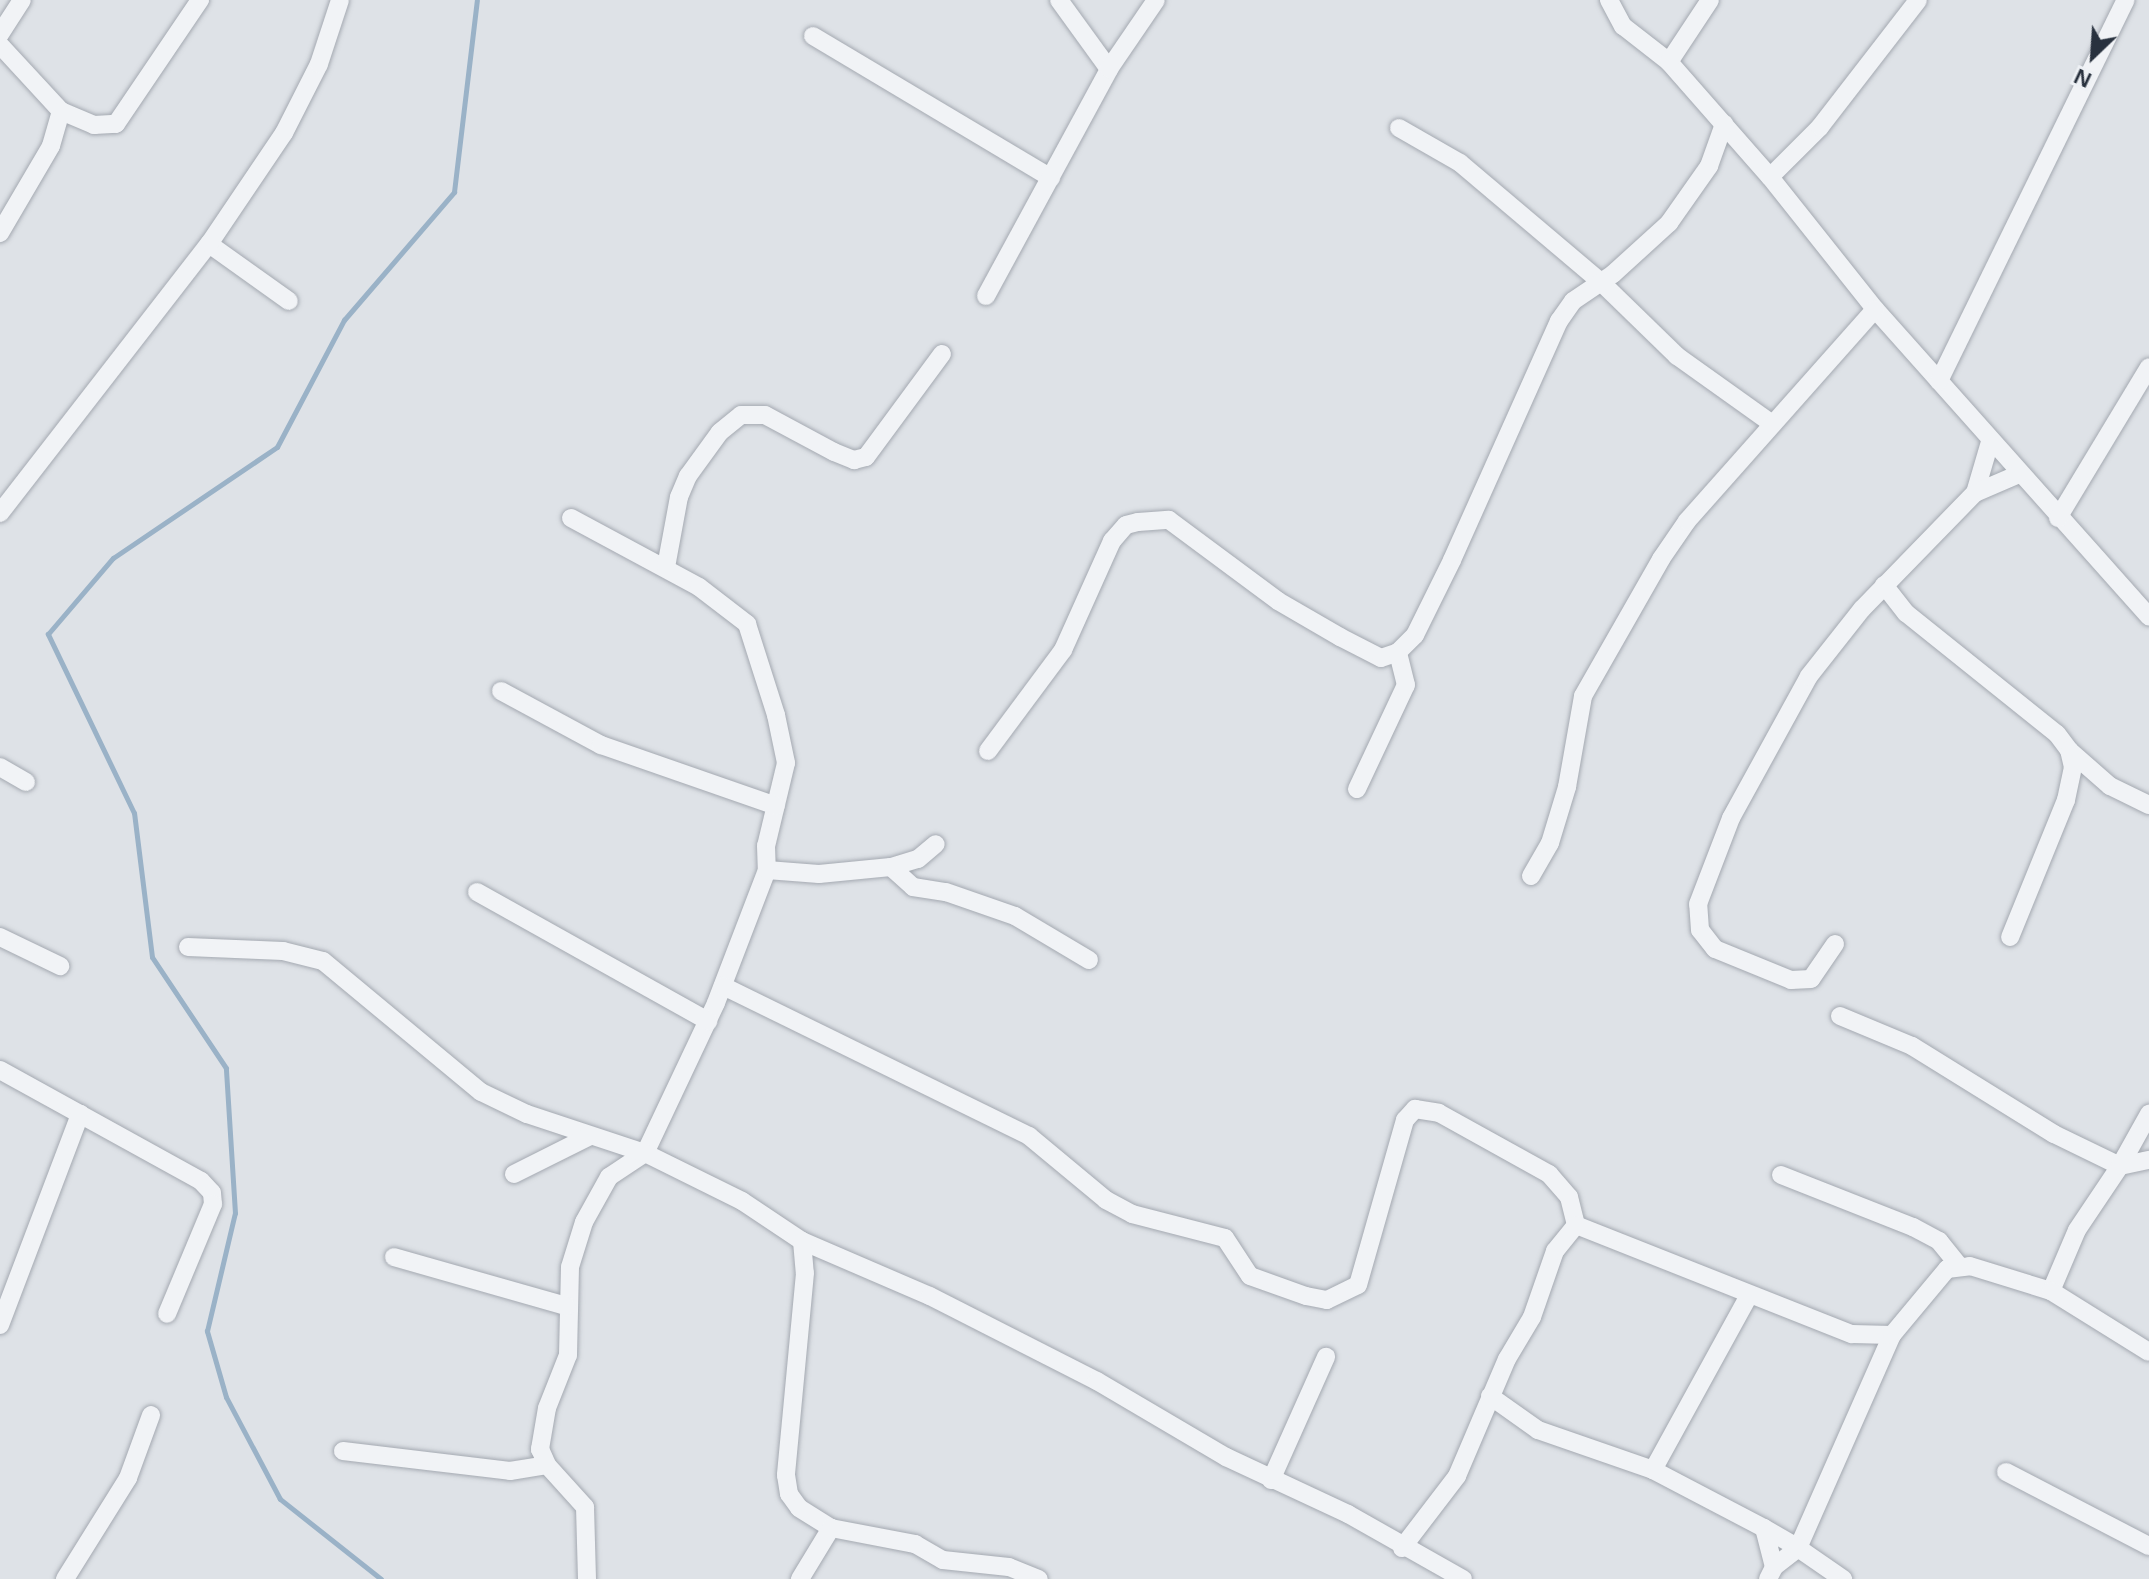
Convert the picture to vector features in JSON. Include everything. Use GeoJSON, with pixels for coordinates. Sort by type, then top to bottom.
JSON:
{"type":"FeatureCollection","features":[{"type":"Feature","properties":{"kind":"street"},"geometry":{"type":"LineString","coordinates":[[0,34],[22,0]]}},
{"type":"Feature","properties":{"kind":"street"},"geometry":{"type":"LineString","coordinates":[[0,45],[61,111],[94,125],[116,124],[200,0]]}},
{"type":"Feature","properties":{"kind":"street"},"geometry":{"type":"LineString","coordinates":[[0,513],[209,244],[284,133],[319,64],[340,0]]}},
{"type":"Feature","properties":{"kind":"street"},"geometry":{"type":"LineString","coordinates":[[1059,0],[1109,69]]}},
{"type":"Feature","properties":{"kind":"street"},"geometry":{"type":"LineString","coordinates":[[986,296],[1109,69],[1156,0]]}},
{"type":"Feature","properties":{"kind":"street"},"geometry":{"type":"LineString","coordinates":[[1609,0],[1623,26],[1669,62],[1770,177],[1875,309],[1990,442],[2149,617]]}},
{"type":"Feature","properties":{"kind":"street"},"geometry":{"type":"LineString","coordinates":[[1669,62],[1710,0]]}},
{"type":"Feature","properties":{"kind":"street"},"geometry":{"type":"LineString","coordinates":[[1770,177],[1820,127],[1918,0]]}},
{"type":"Feature","properties":{"kind":"street"},"geometry":{"type":"LineString","coordinates":[[1939,381],[2126,0]]}},
{"type":"Feature","properties":{"kind":"street"},"geometry":{"type":"LineString","coordinates":[[813,36],[1051,178]]}},
{"type":"Feature","properties":{"kind":"street"},"geometry":{"type":"LineString","coordinates":[[0,233],[51,146],[61,111]]}},
{"type":"Feature","properties":{"kind":"street"},"geometry":{"type":"LineString","coordinates":[[988,751],[1063,650],[1112,541],[1126,525],[1138,522],[1169,520],[1278,601],[1340,637],[1381,658],[1398,652],[1415,635],[1452,560],[1559,321],[1586,289],[1602,283],[1669,223],[1709,166],[1724,124]]}},
{"type":"Feature","properties":{"kind":"street"},"geometry":{"type":"LineString","coordinates":[[1399,128],[1460,163],[1602,283],[1677,356],[1771,423]]}},
{"type":"Feature","properties":{"kind":"street"},"geometry":{"type":"LineString","coordinates":[[209,244],[289,301]]}},
{"type":"Feature","properties":{"kind":"street"},"geometry":{"type":"LineString","coordinates":[[1531,876],[1550,843],[1567,787],[1583,696],[1604,655],[1687,521],[1875,309]]}},
{"type":"Feature","properties":{"kind":"street"},"geometry":{"type":"LineString","coordinates":[[666,567],[679,497],[688,476],[720,432],[741,415],[765,415],[834,452],[854,460],[866,457],[942,354]]}},
{"type":"Feature","properties":{"kind":"street"},"geometry":{"type":"LineString","coordinates":[[2058,518],[2149,367]]}},
{"type":"Feature","properties":{"kind":"street"},"geometry":{"type":"LineString","coordinates":[[1975,493],[1990,442]]}},
{"type":"Feature","properties":{"kind":"street"},"geometry":{"type":"LineString","coordinates":[[1835,944],[1811,979],[1772,976],[1715,949],[1700,930],[1698,904],[1731,818],[1809,676],[1884,585],[1975,493],[2019,474]]}},
{"type":"Feature","properties":{"kind":"street"},"geometry":{"type":"LineString","coordinates":[[571,518],[666,567],[725,603],[747,624],[785,747],[767,870],[723,986],[645,1153],[624,1162],[609,1177],[584,1222],[566,1306],[568,1355],[547,1408],[540,1449],[547,1465],[585,1507],[587,1579]]}},
{"type":"Feature","properties":{"kind":"street"},"geometry":{"type":"LineString","coordinates":[[1884,585],[1906,613],[2010,695],[2110,786],[2149,805]]}},
{"type":"Feature","properties":{"kind":"street"},"geometry":{"type":"LineString","coordinates":[[1357,789],[1406,685],[1398,652]]}},
{"type":"Feature","properties":{"kind":"street"},"geometry":{"type":"LineString","coordinates":[[501,691],[601,745],[776,806]]}},
{"type":"Feature","properties":{"kind":"street"},"geometry":{"type":"LineString","coordinates":[[2010,937],[2066,800],[2073,767],[2069,750]]}},
{"type":"Feature","properties":{"kind":"street"},"geometry":{"type":"LineString","coordinates":[[0,767],[26,782]]}},
{"type":"Feature","properties":{"kind":"street"},"geometry":{"type":"LineString","coordinates":[[767,870],[819,874],[891,867],[918,859],[936,844]]}},
{"type":"Feature","properties":{"kind":"street"},"geometry":{"type":"LineString","coordinates":[[891,867],[913,887],[946,892],[1015,916],[1089,960]]}},
{"type":"Feature","properties":{"kind":"street"},"geometry":{"type":"LineString","coordinates":[[477,892],[708,1021]]}},
{"type":"Feature","properties":{"kind":"street"},"geometry":{"type":"LineString","coordinates":[[0,937],[60,966]]}},
{"type":"Feature","properties":{"kind":"street"},"geometry":{"type":"LineString","coordinates":[[188,947],[283,951],[323,961],[481,1092],[588,1137],[645,1153],[742,1201],[802,1241],[930,1296],[1097,1381],[1271,1480],[1348,1514],[1402,1548],[1463,1579]]}},
{"type":"Feature","properties":{"kind":"street"},"geometry":{"type":"LineString","coordinates":[[723,986],[1029,1136],[1106,1200],[1132,1214],[1225,1238],[1250,1276],[1306,1296],[1327,1300],[1358,1285],[1405,1120],[1415,1109],[1439,1113],[1549,1174],[1569,1197],[1576,1225]]}},
{"type":"Feature","properties":{"kind":"street"},"geometry":{"type":"LineString","coordinates":[[1840,1016],[1912,1046],[2054,1134],[2120,1166],[2149,1160]]}},
{"type":"Feature","properties":{"kind":"street"},"geometry":{"type":"LineString","coordinates":[[0,1070],[201,1181],[212,1193],[213,1204],[167,1314]]}},
{"type":"Feature","properties":{"kind":"street"},"geometry":{"type":"LineString","coordinates":[[0,1325],[80,1114]]}},
{"type":"Feature","properties":{"kind":"street"},"geometry":{"type":"LineString","coordinates":[[2051,1291],[2077,1230],[2120,1166],[2149,1114]]}},
{"type":"Feature","properties":{"kind":"street"},"geometry":{"type":"LineString","coordinates":[[514,1174],[588,1137]]}},
{"type":"Feature","properties":{"kind":"street"},"geometry":{"type":"LineString","coordinates":[[1781,1175],[1913,1227],[1939,1241],[1960,1267]]}},
{"type":"Feature","properties":{"kind":"street"},"geometry":{"type":"LineString","coordinates":[[1576,1225],[1748,1297],[1852,1334],[1892,1335]]}},
{"type":"Feature","properties":{"kind":"street"},"geometry":{"type":"LineString","coordinates":[[1402,1548],[1457,1476],[1490,1396],[1532,1317],[1555,1251],[1576,1225]]}},
{"type":"Feature","properties":{"kind":"street"},"geometry":{"type":"LineString","coordinates":[[802,1241],[805,1273],[786,1475],[789,1494],[799,1508],[831,1528],[915,1544],[943,1560],[1009,1567],[1039,1579]]}},
{"type":"Feature","properties":{"kind":"street"},"geometry":{"type":"LineString","coordinates":[[394,1257],[566,1306]]}},
{"type":"Feature","properties":{"kind":"street"},"geometry":{"type":"LineString","coordinates":[[1771,1573],[1798,1548],[1892,1335],[1947,1269],[1991,1270],[2051,1291],[2149,1352]]}},
{"type":"Feature","properties":{"kind":"street"},"geometry":{"type":"LineString","coordinates":[[1653,1470],[1748,1297]]}},
{"type":"Feature","properties":{"kind":"street"},"geometry":{"type":"LineString","coordinates":[[1271,1480],[1326,1357]]}},
{"type":"Feature","properties":{"kind":"street"},"geometry":{"type":"LineString","coordinates":[[1490,1396],[1538,1430],[1653,1470],[1764,1528],[1843,1579]]}},
{"type":"Feature","properties":{"kind":"street"},"geometry":{"type":"LineString","coordinates":[[65,1579],[128,1478],[151,1415]]}},
{"type":"Feature","properties":{"kind":"street"},"geometry":{"type":"LineString","coordinates":[[343,1451],[510,1471],[547,1465]]}},
{"type":"Feature","properties":{"kind":"street"},"geometry":{"type":"LineString","coordinates":[[2006,1472],[2149,1546]]}},
{"type":"Feature","properties":{"kind":"street"},"geometry":{"type":"LineString","coordinates":[[800,1579],[831,1528]]}},
{"type":"Feature","properties":{"kind":"street"},"geometry":{"type":"LineString","coordinates":[[1764,1528],[1771,1573]]}},
{"type":"Feature","properties":{"kind":"street"},"geometry":{"type":"LineString","coordinates":[[965,1560],[978,1579]]}},
{"type":"Feature","properties":{"kind":"waterway"},"geometry":{"type":"LineString","coordinates":[[381,1579],[280,1499],[226,1397],[207,1331],[235,1213],[226,1068],[152,957],[134,813],[48,634],[113,558],[277,447],[344,320],[454,192],[477,0]]}}]}
